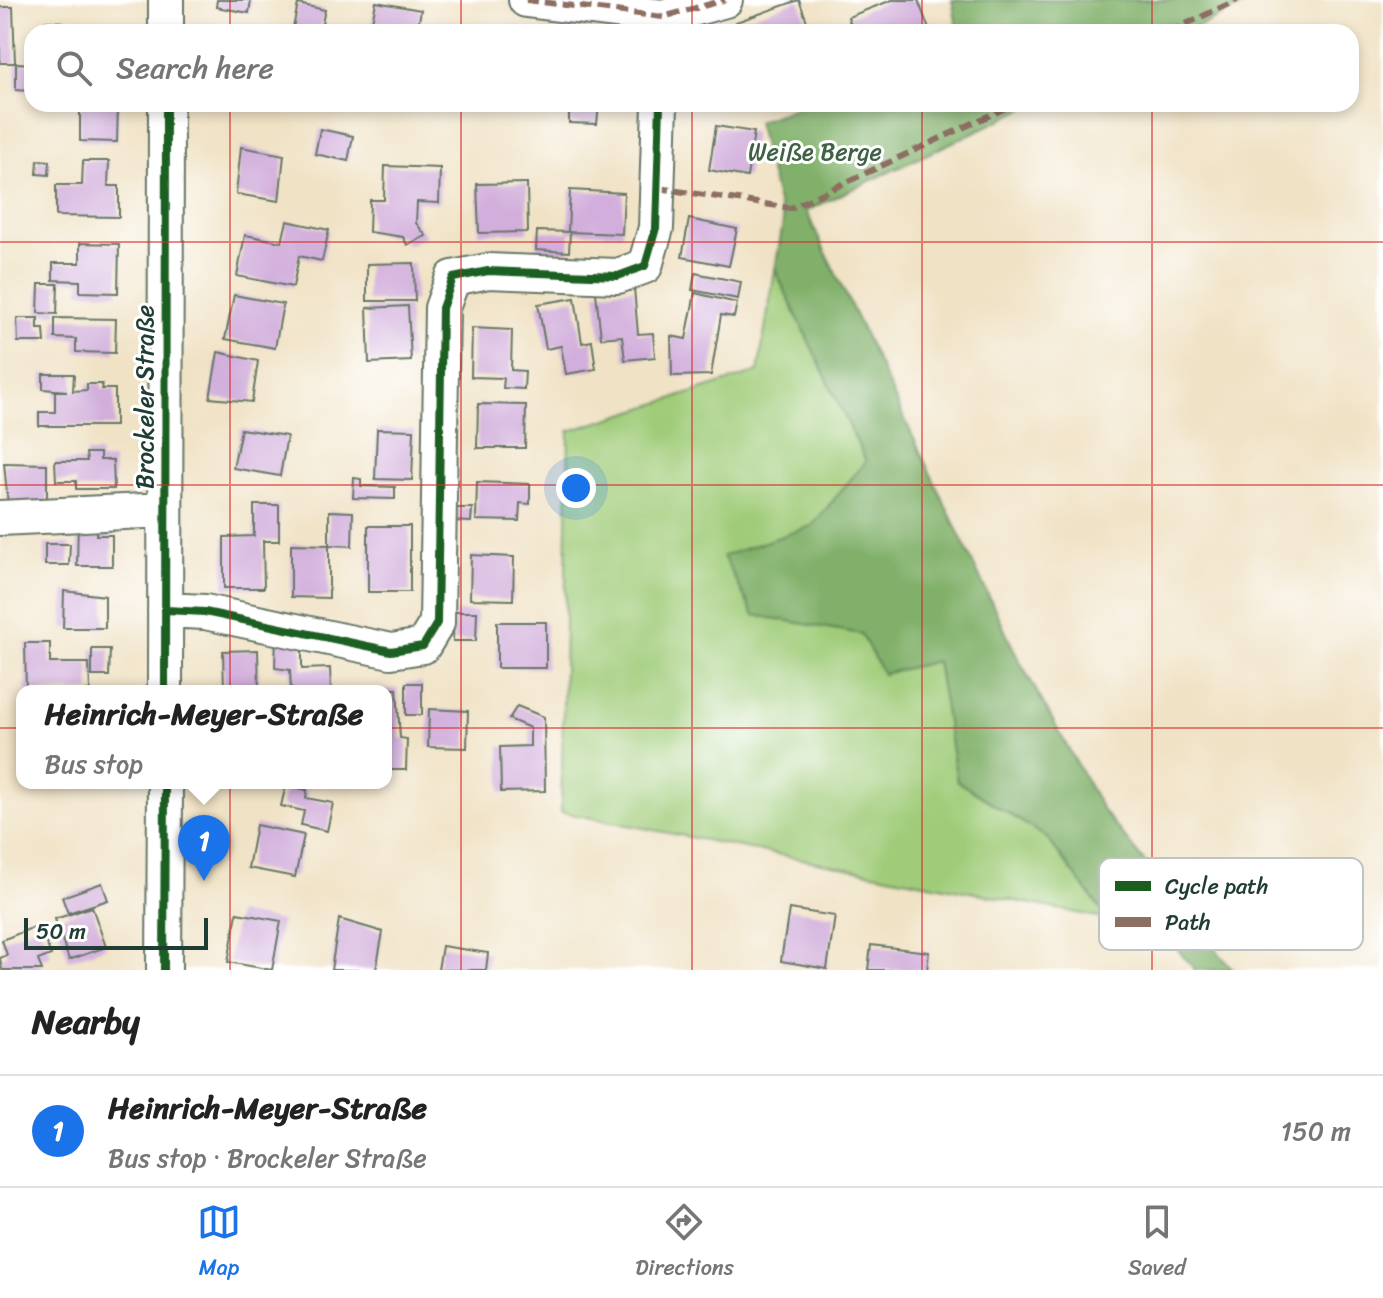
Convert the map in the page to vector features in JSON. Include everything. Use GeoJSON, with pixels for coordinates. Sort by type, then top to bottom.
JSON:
{"type":"FeatureCollection","features":[{"type":"Feature","properties":{"kind":"street"},"geometry":{"type":"LineString","coordinates":[[166,0],[166,24]]}},
{"type":"Feature","properties":{"kind":"street"},"geometry":{"type":"LineString","coordinates":[[526,0],[657,24]]}},
{"type":"Feature","properties":{"kind":"street"},"geometry":{"type":"LineString","coordinates":[[665,24],[725,0]]}},
{"type":"Feature","properties":{"kind":"street","name":"Brockeler Straße"},"geometry":{"type":"LineString","coordinates":[[165,685],[166,112]]}},
{"type":"Feature","properties":{"kind":"street"},"geometry":{"type":"LineString","coordinates":[[165,610],[205,612],[391,651],[423,646],[437,623],[442,308],[453,278],[488,271],[618,276],[645,266],[656,228],[660,112]]}},
{"type":"Feature","properties":{"kind":"street"},"geometry":{"type":"LineString","coordinates":[[0,518],[165,510]]}},
{"type":"Feature","properties":{"kind":"street"},"geometry":{"type":"LineString","coordinates":[[164,970],[165,789]]}},
{"type":"Feature","properties":{"kind":"green space"},"geometry":{"type":"Polygon","coordinates":[[[952,0],[1255,0],[1204,24],[956,24],[952,0]]]}},
{"type":"Feature","properties":{"kind":"green space","name":"Weiße Berge"},"geometry":{"type":"Polygon","coordinates":[[[785,112],[1017,112],[806,211],[1017,656],[1103,811],[1141,858],[1099,858],[1099,907],[1047,838],[957,781],[937,661],[883,674],[861,634],[754,615],[723,556],[812,526],[866,461],[775,270],[783,222],[757,122],[785,112]]]}},
{"type":"Feature","properties":{"kind":"green space"},"geometry":{"type":"Polygon","coordinates":[[[775,270],[866,461],[812,526],[724,556],[753,614],[862,634],[937,661],[957,781],[1047,838],[1099,907],[1099,918],[561,812],[569,431],[758,372],[775,270]]]}},
{"type":"Feature","properties":{"kind":"green space"},"geometry":{"type":"Polygon","coordinates":[[[1178,950],[1217,950],[1233,970],[1195,970],[1178,950]]]}},
{"type":"Feature","properties":{"kind":"building"},"geometry":{"type":"Polygon","coordinates":[[[217,0],[251,0],[249,13],[216,7],[217,0]]]}},
{"type":"Feature","properties":{"kind":"building"},"geometry":{"type":"Polygon","coordinates":[[[799,0],[808,24],[737,24],[799,0]]]}},
{"type":"Feature","properties":{"kind":"building"},"geometry":{"type":"Polygon","coordinates":[[[892,0],[918,0],[927,24],[850,24],[848,17],[892,0]]]}},
{"type":"Feature","properties":{"kind":"building"},"geometry":{"type":"Polygon","coordinates":[[[376,2],[421,10],[418,24],[372,24],[376,2]]]}},
{"type":"Feature","properties":{"kind":"building"},"geometry":{"type":"Polygon","coordinates":[[[298,4],[325,10],[322,24],[294,24],[298,4]]]}},
{"type":"Feature","properties":{"kind":"building"},"geometry":{"type":"Polygon","coordinates":[[[0,7],[13,7],[15,63],[0,63],[0,7]]]}},
{"type":"Feature","properties":{"kind":"building"},"geometry":{"type":"Polygon","coordinates":[[[45,21],[63,22],[63,24],[45,24],[45,21]]]}},
{"type":"Feature","properties":{"kind":"building"},"geometry":{"type":"Polygon","coordinates":[[[16,63],[24,64],[24,90],[16,90],[16,63]]]}},
{"type":"Feature","properties":{"kind":"building"},"geometry":{"type":"Polygon","coordinates":[[[80,112],[118,112],[117,142],[80,141],[80,112]]]}},
{"type":"Feature","properties":{"kind":"building"},"geometry":{"type":"Polygon","coordinates":[[[569,112],[598,112],[597,124],[569,123],[569,112]]]}},
{"type":"Feature","properties":{"kind":"building"},"geometry":{"type":"Polygon","coordinates":[[[716,126],[754,132],[747,177],[709,170],[716,126]]]}},
{"type":"Feature","properties":{"kind":"building"},"geometry":{"type":"Polygon","coordinates":[[[320,129],[353,136],[348,161],[315,154],[320,129]]]}},
{"type":"Feature","properties":{"kind":"building"},"geometry":{"type":"Polygon","coordinates":[[[241,147],[284,155],[279,201],[236,194],[241,147]]]}},
{"type":"Feature","properties":{"kind":"building"},"geometry":{"type":"Polygon","coordinates":[[[38,160],[50,161],[49,175],[37,174],[38,160]]]}},
{"type":"Feature","properties":{"kind":"building"},"geometry":{"type":"Polygon","coordinates":[[[83,161],[109,161],[108,186],[119,186],[119,217],[56,216],[56,185],[82,185],[83,161]]]}},
{"type":"Feature","properties":{"kind":"building"},"geometry":{"type":"Polygon","coordinates":[[[385,166],[440,168],[439,203],[417,202],[416,223],[426,236],[407,245],[403,237],[369,232],[370,200],[384,200],[385,166]]]}},
{"type":"Feature","properties":{"kind":"building"},"geometry":{"type":"Polygon","coordinates":[[[527,183],[528,232],[479,233],[477,184],[527,183]]]}},
{"type":"Feature","properties":{"kind":"building"},"geometry":{"type":"Polygon","coordinates":[[[570,190],[624,193],[622,234],[568,232],[570,190]]]}},
{"type":"Feature","properties":{"kind":"building"},"geometry":{"type":"Polygon","coordinates":[[[689,219],[737,229],[729,266],[682,257],[689,219]]]}},
{"type":"Feature","properties":{"kind":"building"},"geometry":{"type":"Polygon","coordinates":[[[287,221],[329,230],[322,261],[299,256],[293,287],[237,276],[245,235],[282,242],[287,221]]]}},
{"type":"Feature","properties":{"kind":"building"},"geometry":{"type":"Polygon","coordinates":[[[537,231],[570,232],[569,252],[536,250],[537,231]]]}},
{"type":"Feature","properties":{"kind":"building"},"geometry":{"type":"Polygon","coordinates":[[[80,243],[119,244],[118,293],[80,292],[80,281],[53,280],[53,263],[80,263],[80,243]]]}},
{"type":"Feature","properties":{"kind":"building"},"geometry":{"type":"Polygon","coordinates":[[[414,263],[415,301],[367,301],[367,264],[414,263]]]}},
{"type":"Feature","properties":{"kind":"building"},"geometry":{"type":"Polygon","coordinates":[[[695,273],[741,282],[738,299],[692,290],[695,273]]]}},
{"type":"Feature","properties":{"kind":"building"},"geometry":{"type":"Polygon","coordinates":[[[39,284],[58,284],[57,314],[38,313],[39,284]]]}},
{"type":"Feature","properties":{"kind":"building"},"geometry":{"type":"Polygon","coordinates":[[[634,288],[638,334],[653,333],[655,357],[625,360],[622,336],[601,338],[596,293],[634,288]]]}},
{"type":"Feature","properties":{"kind":"building"},"geometry":{"type":"Polygon","coordinates":[[[695,293],[737,303],[734,317],[721,315],[711,375],[672,376],[671,336],[686,339],[695,293]]]}},
{"type":"Feature","properties":{"kind":"building"},"geometry":{"type":"Polygon","coordinates":[[[234,295],[283,304],[275,348],[225,339],[234,295]]]}},
{"type":"Feature","properties":{"kind":"building"},"geometry":{"type":"Polygon","coordinates":[[[575,298],[582,343],[592,341],[596,369],[566,374],[561,346],[546,349],[538,304],[575,298]]]}},
{"type":"Feature","properties":{"kind":"building"},"geometry":{"type":"Polygon","coordinates":[[[408,306],[411,361],[369,363],[367,308],[408,306]]]}},
{"type":"Feature","properties":{"kind":"building"},"geometry":{"type":"Polygon","coordinates":[[[17,318],[38,318],[38,329],[44,329],[45,342],[18,342],[17,318]]]}},
{"type":"Feature","properties":{"kind":"building"},"geometry":{"type":"Polygon","coordinates":[[[55,318],[116,319],[115,353],[76,352],[76,339],[55,338],[55,318]]]}},
{"type":"Feature","properties":{"kind":"building"},"geometry":{"type":"Polygon","coordinates":[[[472,328],[512,330],[511,370],[525,371],[524,389],[503,388],[504,378],[471,377],[472,328]]]}},
{"type":"Feature","properties":{"kind":"building"},"geometry":{"type":"Polygon","coordinates":[[[218,352],[258,361],[252,402],[210,398],[218,352]]]}},
{"type":"Feature","properties":{"kind":"building"},"geometry":{"type":"Polygon","coordinates":[[[43,374],[74,374],[73,391],[87,390],[87,384],[102,384],[102,389],[115,389],[115,426],[39,426],[39,412],[55,412],[55,391],[67,391],[43,389],[43,374]]]}},
{"type":"Feature","properties":{"kind":"building"},"geometry":{"type":"Polygon","coordinates":[[[478,404],[526,405],[525,448],[477,448],[478,404]]]}},
{"type":"Feature","properties":{"kind":"building"},"geometry":{"type":"Polygon","coordinates":[[[241,429],[287,436],[280,476],[233,468],[241,429]]]}},
{"type":"Feature","properties":{"kind":"building"},"geometry":{"type":"Polygon","coordinates":[[[377,429],[414,430],[412,480],[375,479],[377,429]]]}},
{"type":"Feature","properties":{"kind":"building"},"geometry":{"type":"Polygon","coordinates":[[[86,453],[100,453],[100,460],[113,460],[114,489],[76,489],[76,481],[56,481],[55,461],[87,461],[86,453]]]}},
{"type":"Feature","properties":{"kind":"building"},"geometry":{"type":"Polygon","coordinates":[[[4,463],[47,464],[47,505],[8,505],[4,463]]]}},
{"type":"Feature","properties":{"kind":"building"},"geometry":{"type":"Polygon","coordinates":[[[354,478],[361,479],[361,486],[395,487],[395,499],[353,498],[354,478]]]}},
{"type":"Feature","properties":{"kind":"building"},"geometry":{"type":"Polygon","coordinates":[[[477,482],[530,484],[530,504],[520,503],[519,521],[476,520],[477,482]]]}},
{"type":"Feature","properties":{"kind":"building"},"geometry":{"type":"Polygon","coordinates":[[[254,505],[279,505],[279,541],[263,541],[264,588],[224,588],[224,537],[254,536],[254,505]]]}},
{"type":"Feature","properties":{"kind":"building"},"geometry":{"type":"Polygon","coordinates":[[[452,508],[472,508],[471,522],[452,521],[452,508]]]}},
{"type":"Feature","properties":{"kind":"building"},"geometry":{"type":"Polygon","coordinates":[[[329,511],[353,512],[352,546],[329,545],[329,511]]]}},
{"type":"Feature","properties":{"kind":"building"},"geometry":{"type":"Polygon","coordinates":[[[78,519],[96,519],[96,535],[112,535],[112,566],[77,566],[78,519]]]}},
{"type":"Feature","properties":{"kind":"building"},"geometry":{"type":"Polygon","coordinates":[[[368,526],[410,526],[410,592],[368,592],[368,526]]]}},
{"type":"Feature","properties":{"kind":"building"},"geometry":{"type":"Polygon","coordinates":[[[45,544],[70,544],[69,565],[45,565],[45,544]]]}},
{"type":"Feature","properties":{"kind":"building"},"geometry":{"type":"Polygon","coordinates":[[[291,544],[329,545],[329,598],[291,597],[291,544]]]}},
{"type":"Feature","properties":{"kind":"building"},"geometry":{"type":"Polygon","coordinates":[[[471,555],[514,557],[513,600],[470,599],[471,555]]]}},
{"type":"Feature","properties":{"kind":"building"},"geometry":{"type":"Polygon","coordinates":[[[64,591],[105,596],[105,628],[63,628],[64,591]]]}},
{"type":"Feature","properties":{"kind":"building"},"geometry":{"type":"Polygon","coordinates":[[[454,612],[477,612],[476,641],[453,641],[454,612]]]}},
{"type":"Feature","properties":{"kind":"building"},"geometry":{"type":"Polygon","coordinates":[[[497,622],[546,622],[546,668],[497,668],[497,622]]]}},
{"type":"Feature","properties":{"kind":"building"},"geometry":{"type":"Polygon","coordinates":[[[276,633],[302,640],[302,669],[330,668],[331,685],[291,685],[290,670],[275,668],[276,633]]]}},
{"type":"Feature","properties":{"kind":"building"},"geometry":{"type":"Polygon","coordinates":[[[25,643],[50,643],[50,663],[89,663],[90,685],[26,685],[25,643]]]}},
{"type":"Feature","properties":{"kind":"building"},"geometry":{"type":"Polygon","coordinates":[[[92,649],[110,649],[109,676],[92,676],[92,649]]]}},
{"type":"Feature","properties":{"kind":"building"},"geometry":{"type":"Polygon","coordinates":[[[258,650],[259,685],[224,685],[223,651],[258,650]]]}},
{"type":"Feature","properties":{"kind":"building"},"geometry":{"type":"Polygon","coordinates":[[[406,683],[422,683],[422,715],[406,715],[406,683]]]}},
{"type":"Feature","properties":{"kind":"building"},"geometry":{"type":"Polygon","coordinates":[[[392,689],[397,689],[400,738],[407,739],[406,770],[392,770],[392,689]]]}},
{"type":"Feature","properties":{"kind":"building"},"geometry":{"type":"Polygon","coordinates":[[[517,706],[544,717],[545,791],[501,792],[500,747],[530,746],[530,728],[509,719],[517,706]]]}},
{"type":"Feature","properties":{"kind":"building"},"geometry":{"type":"Polygon","coordinates":[[[429,709],[468,711],[467,748],[428,747],[429,709]]]}},
{"type":"Feature","properties":{"kind":"building"},"geometry":{"type":"Polygon","coordinates":[[[285,789],[307,790],[306,798],[333,803],[327,831],[301,825],[304,811],[281,806],[285,789]]]}},
{"type":"Feature","properties":{"kind":"building"},"geometry":{"type":"Polygon","coordinates":[[[256,825],[304,835],[295,877],[248,868],[256,825]]]}},
{"type":"Feature","properties":{"kind":"building"},"geometry":{"type":"Polygon","coordinates":[[[102,883],[108,900],[68,913],[62,897],[102,883]]]}},
{"type":"Feature","properties":{"kind":"building"},"geometry":{"type":"Polygon","coordinates":[[[92,907],[106,947],[69,960],[55,919],[92,907]]]}},
{"type":"Feature","properties":{"kind":"building"},"geometry":{"type":"Polygon","coordinates":[[[789,909],[835,916],[827,969],[781,961],[789,909]]]}},
{"type":"Feature","properties":{"kind":"building"},"geometry":{"type":"Polygon","coordinates":[[[237,913],[281,921],[272,970],[228,962],[237,913]]]}},
{"type":"Feature","properties":{"kind":"building"},"geometry":{"type":"Polygon","coordinates":[[[339,919],[383,932],[376,970],[331,970],[339,919]]]}},
{"type":"Feature","properties":{"kind":"building"},"geometry":{"type":"Polygon","coordinates":[[[39,925],[51,955],[38,960],[42,970],[2,970],[0,958],[7,955],[2,940],[39,925]]]}},
{"type":"Feature","properties":{"kind":"building"},"geometry":{"type":"Polygon","coordinates":[[[871,945],[929,952],[927,970],[868,970],[871,945]]]}},
{"type":"Feature","properties":{"kind":"building"},"geometry":{"type":"Polygon","coordinates":[[[442,946],[488,953],[486,970],[438,970],[442,946]]]}},
{"type":"Feature","properties":{"kind":"marked path"},"geometry":{"type":"LineString","coordinates":[[526,0],[663,17],[725,0]]}},
{"type":"Feature","properties":{"kind":"marked path"},"geometry":{"type":"LineString","coordinates":[[1186,24],[1237,0]]}},
{"type":"Feature","properties":{"kind":"marked path"},"geometry":{"type":"LineString","coordinates":[[658,188],[791,208],[997,112]]}},
{"type":"Feature","properties":{"kind":"cycle path"},"geometry":{"type":"LineString","coordinates":[[165,685],[166,112]]}},
{"type":"Feature","properties":{"kind":"cycle path"},"geometry":{"type":"LineString","coordinates":[[165,610],[205,612],[391,651],[423,646],[437,623],[442,308],[453,278],[488,271],[618,276],[645,266],[656,228],[660,112]]}},
{"type":"Feature","properties":{"kind":"cycle path"},"geometry":{"type":"LineString","coordinates":[[164,970],[165,789]]}},
{"type":"Feature","properties":{"kind":"place","name":"Heinrich-Meyer-Straße"},"geometry":{"type":"Point","coordinates":[204,881]}}]}
